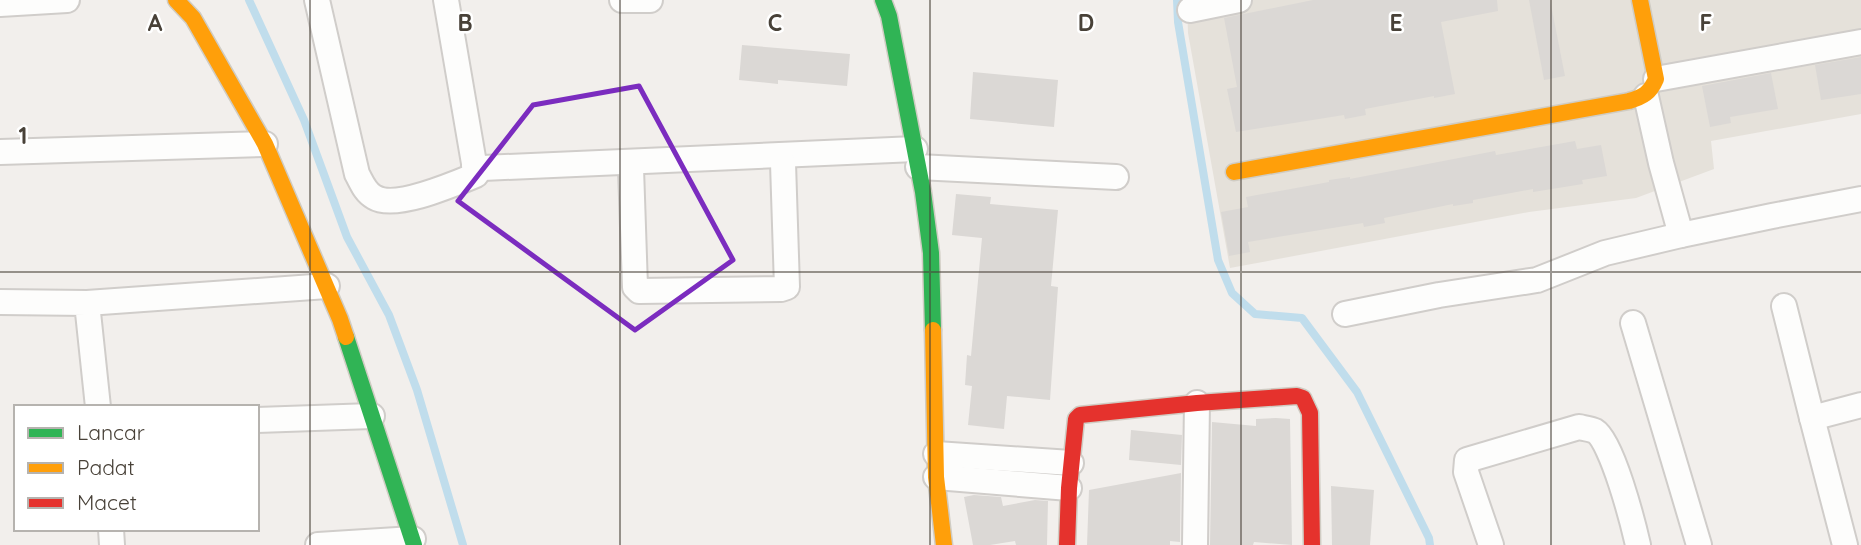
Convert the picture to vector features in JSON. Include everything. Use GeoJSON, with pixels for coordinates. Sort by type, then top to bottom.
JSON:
{"type":"FeatureCollection","features":[{"type":"Feature","properties":{"kind":"street"},"geometry":{"type":"LineString","coordinates":[[0,4],[67,0]]}},
{"type":"Feature","properties":{"kind":"street"},"geometry":{"type":"LineString","coordinates":[[176,0],[193,18],[265,144],[341,319],[414,542],[318,545]]}},
{"type":"Feature","properties":{"kind":"street"},"geometry":{"type":"LineString","coordinates":[[317,0],[357,174],[365,189],[384,201],[405,200],[483,168],[916,158],[1116,177]]}},
{"type":"Feature","properties":{"kind":"street"},"geometry":{"type":"LineString","coordinates":[[446,0],[475,170]]}},
{"type":"Feature","properties":{"kind":"street"},"geometry":{"type":"LineString","coordinates":[[622,0],[650,0]]}},
{"type":"Feature","properties":{"kind":"street"},"geometry":{"type":"LineString","coordinates":[[883,0],[889,16],[916,158],[931,253],[936,466],[944,545]]}},
{"type":"Feature","properties":{"kind":"street"},"geometry":{"type":"LineString","coordinates":[[1190,10],[1239,0]]}},
{"type":"Feature","properties":{"kind":"street"},"geometry":{"type":"LineString","coordinates":[[1640,0],[1661,163],[1681,235]]}},
{"type":"Feature","properties":{"kind":"street"},"geometry":{"type":"LineString","coordinates":[[1234,172],[1629,102],[1651,88],[1861,42]]}},
{"type":"Feature","properties":{"kind":"street"},"geometry":{"type":"LineString","coordinates":[[0,152],[265,144]]}},
{"type":"Feature","properties":{"kind":"street"},"geometry":{"type":"LineString","coordinates":[[475,170],[631,168],[916,158]]}},
{"type":"Feature","properties":{"kind":"street"},"geometry":{"type":"LineString","coordinates":[[631,168],[635,287],[639,291],[781,289],[787,286],[783,163]]}},
{"type":"Feature","properties":{"kind":"street"},"geometry":{"type":"LineString","coordinates":[[1345,314],[1537,279],[1605,253],[1861,199]]}},
{"type":"Feature","properties":{"kind":"street"},"geometry":{"type":"LineString","coordinates":[[0,302],[87,303],[327,286]]}},
{"type":"Feature","properties":{"kind":"street"},"geometry":{"type":"LineString","coordinates":[[87,303],[98,405]]}},
{"type":"Feature","properties":{"kind":"street"},"geometry":{"type":"LineString","coordinates":[[1784,306],[1845,545]]}},
{"type":"Feature","properties":{"kind":"street"},"geometry":{"type":"LineString","coordinates":[[1633,323],[1699,545]]}},
{"type":"Feature","properties":{"kind":"street"},"geometry":{"type":"LineString","coordinates":[[1067,545],[1071,463],[1076,418],[1080,415],[1197,402],[1297,396],[1303,398],[1311,414],[1312,545]]}},
{"type":"Feature","properties":{"kind":"street"},"geometry":{"type":"LineString","coordinates":[[1195,545],[1197,402]]}},
{"type":"Feature","properties":{"kind":"street"},"geometry":{"type":"LineString","coordinates":[[1812,418],[1861,405]]}},
{"type":"Feature","properties":{"kind":"street"},"geometry":{"type":"LineString","coordinates":[[259,420],[372,416]]}},
{"type":"Feature","properties":{"kind":"street"},"geometry":{"type":"LineString","coordinates":[[1491,545],[1466,472],[1467,460],[1579,427],[1596,431],[1607,445],[1638,545]]}},
{"type":"Feature","properties":{"kind":"street"},"geometry":{"type":"LineString","coordinates":[[936,466],[1071,463]]}},
{"type":"Feature","properties":{"kind":"street"},"geometry":{"type":"LineString","coordinates":[[936,466],[1069,488]]}},
{"type":"Feature","properties":{"kind":"highlighted area"},"geometry":{"type":"Polygon","coordinates":[[[639,86],[733,260],[635,330],[458,201],[533,105],[639,86]]]}},
{"type":"Feature","properties":{"kind":"shaded area"},"geometry":{"type":"Polygon","coordinates":[[[1187,0],[1861,0],[1861,114],[1711,141],[1714,169],[1636,198],[1529,212],[1230,268],[1188,33],[1187,0]]]}},
{"type":"Feature","properties":{"kind":"building"},"geometry":{"type":"Polygon","coordinates":[[[1313,0],[1497,0],[1498,11],[1441,22],[1455,94],[1365,109],[1366,115],[1345,119],[1344,115],[1236,132],[1227,89],[1237,87],[1224,18],[1313,0]]]}},
{"type":"Feature","properties":{"kind":"building"},"geometry":{"type":"Polygon","coordinates":[[[1529,0],[1550,0],[1565,76],[1544,80],[1529,0]]]}},
{"type":"Feature","properties":{"kind":"building"},"geometry":{"type":"Polygon","coordinates":[[[742,45],[850,54],[847,86],[778,80],[778,84],[739,80],[742,45]]]}},
{"type":"Feature","properties":{"kind":"building"},"geometry":{"type":"Polygon","coordinates":[[[1861,57],[1861,94],[1821,100],[1815,65],[1861,57]]]}},
{"type":"Feature","properties":{"kind":"building"},"geometry":{"type":"Polygon","coordinates":[[[973,72],[1058,80],[1054,127],[970,119],[973,72]]]}},
{"type":"Feature","properties":{"kind":"building"},"geometry":{"type":"Polygon","coordinates":[[[1771,73],[1778,109],[1730,117],[1731,123],[1710,127],[1702,86],[1771,73]]]}},
{"type":"Feature","properties":{"kind":"building"},"geometry":{"type":"Polygon","coordinates":[[[1575,141],[1577,149],[1601,145],[1607,176],[1582,180],[1583,184],[1533,192],[1533,189],[1473,200],[1473,203],[1453,204],[1384,218],[1385,223],[1364,227],[1363,223],[1248,242],[1250,252],[1229,256],[1221,212],[1248,207],[1246,197],[1495,151],[1496,155],[1575,141]]]}},
{"type":"Feature","properties":{"kind":"building"},"geometry":{"type":"Polygon","coordinates":[[[956,194],[991,197],[990,204],[1058,210],[1051,286],[1058,287],[1050,400],[1007,396],[1004,429],[968,425],[972,386],[965,385],[967,355],[971,356],[982,238],[952,235],[956,194]]]}},
{"type":"Feature","properties":{"kind":"building"},"geometry":{"type":"Polygon","coordinates":[[[1256,419],[1290,419],[1292,545],[1254,542],[1253,545],[1210,545],[1212,422],[1256,426],[1256,419]]]}},
{"type":"Feature","properties":{"kind":"building"},"geometry":{"type":"Polygon","coordinates":[[[1131,430],[1182,435],[1181,465],[1129,460],[1131,430]]]}},
{"type":"Feature","properties":{"kind":"building"},"geometry":{"type":"Polygon","coordinates":[[[1181,473],[1180,542],[1170,541],[1170,545],[1087,545],[1089,490],[1181,473]]]}},
{"type":"Feature","properties":{"kind":"building"},"geometry":{"type":"Polygon","coordinates":[[[1331,486],[1374,490],[1370,545],[1332,545],[1331,486]]]}},
{"type":"Feature","properties":{"kind":"building"},"geometry":{"type":"Polygon","coordinates":[[[964,497],[1001,497],[1003,506],[1035,500],[1048,501],[1047,545],[1016,545],[1015,541],[973,545],[964,497]]]}},
{"type":"Feature","properties":{"kind":"waterway"},"geometry":{"type":"LineString","coordinates":[[249,0],[304,120],[347,237],[389,315],[417,390],[463,545]]}},
{"type":"Feature","properties":{"kind":"waterway"},"geometry":{"type":"LineString","coordinates":[[1177,0],[1178,22],[1218,260],[1232,293],[1255,314],[1302,318],[1357,392],[1429,538],[1430,545]]}},
{"type":"Feature","properties":{"kind":"traffic: fast"},"geometry":{"type":"LineString","coordinates":[[883,0],[889,16],[923,192],[931,253],[933,330]]}},
{"type":"Feature","properties":{"kind":"traffic: fast"},"geometry":{"type":"LineString","coordinates":[[346,337],[414,545]]}},
{"type":"Feature","properties":{"kind":"traffic: slow"},"geometry":{"type":"LineString","coordinates":[[176,0],[193,18],[265,144],[346,337]]}},
{"type":"Feature","properties":{"kind":"traffic: slow"},"geometry":{"type":"LineString","coordinates":[[1234,172],[1638,98],[1649,91],[1656,79],[1640,0]]}},
{"type":"Feature","properties":{"kind":"traffic: slow"},"geometry":{"type":"LineString","coordinates":[[933,330],[936,477],[944,545]]}},
{"type":"Feature","properties":{"kind":"traffic: jam"},"geometry":{"type":"LineString","coordinates":[[1067,545],[1069,488],[1076,419],[1080,415],[1297,396],[1303,398],[1310,413],[1312,545]]}}]}
